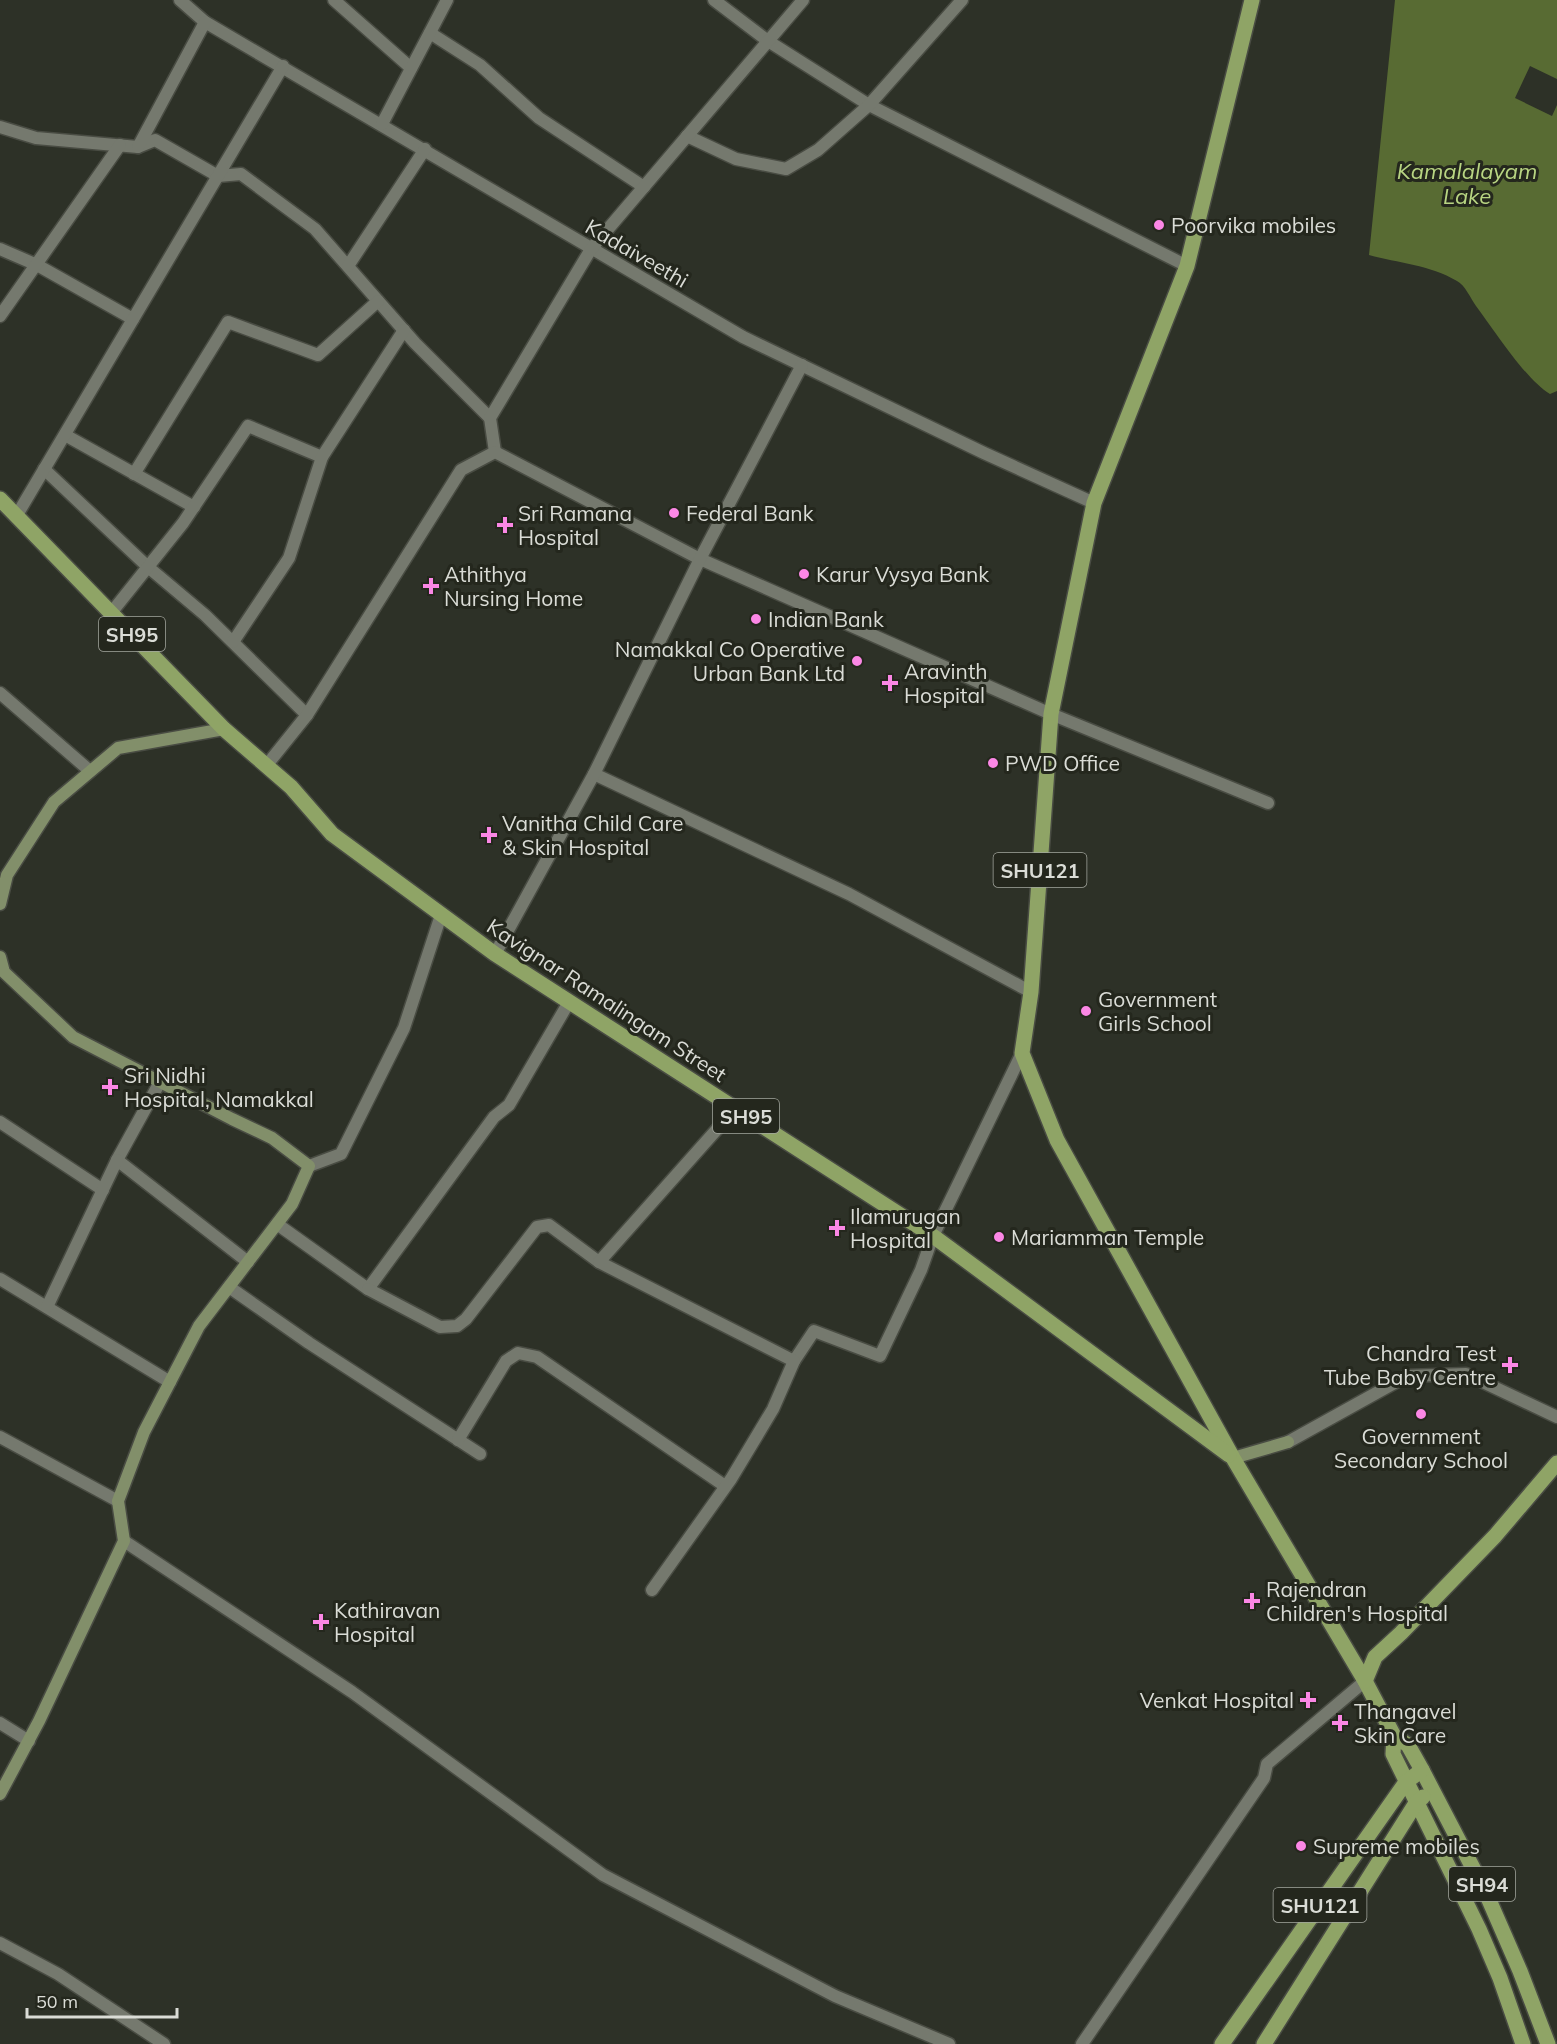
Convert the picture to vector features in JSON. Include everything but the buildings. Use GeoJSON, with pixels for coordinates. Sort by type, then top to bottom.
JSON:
{"type":"FeatureCollection","features":[{"type":"Feature","properties":{"kind":"main road","name":"SHU121"},"geometry":{"type":"LineString","coordinates":[[1252,0],[1187,266],[1094,503],[1051,714],[1030,992],[1022,1053],[1057,1140],[1233,1458],[1365,1681]]}},
{"type":"Feature","properties":{"kind":"main road","name":"SH95"},"geometry":{"type":"LineString","coordinates":[[0,499],[224,729],[266,766]]}},
{"type":"Feature","properties":{"kind":"main road","name":"Kavignar Ramalingam Street"},"geometry":{"type":"LineString","coordinates":[[266,766],[291,787],[332,834],[495,954],[933,1236],[1233,1458]]}},
{"type":"Feature","properties":{"kind":"main road"},"geometry":{"type":"LineString","coordinates":[[1365,1681],[1375,1657],[1495,1536],[1557,1463]]}},
{"type":"Feature","properties":{"kind":"main road","name":"SH94"},"geometry":{"type":"LineString","coordinates":[[1365,1681],[1394,1736],[1408,1745],[1486,1893],[1520,1971],[1548,2044]]}},
{"type":"Feature","properties":{"kind":"main road","name":"SH94"},"geometry":{"type":"LineString","coordinates":[[1394,1736],[1393,1754],[1471,1911],[1500,1978],[1523,2044]]}},
{"type":"Feature","properties":{"kind":"main road","name":"SHU121"},"geometry":{"type":"LineString","coordinates":[[1222,2044],[1406,1782],[1422,1770]]}},
{"type":"Feature","properties":{"kind":"main road","name":"SHU121"},"geometry":{"type":"LineString","coordinates":[[1264,2044],[1416,1803],[1432,1790]]}},
{"type":"Feature","properties":{"kind":"main road"},"geometry":{"type":"LineString","coordinates":[[1500,1978],[1520,1971]]}},
{"type":"Feature","properties":{"kind":"street","name":"Kadaiveethi"},"geometry":{"type":"LineString","coordinates":[[180,0],[205,21],[743,337],[984,453],[1094,503]]}},
{"type":"Feature","properties":{"kind":"street"},"geometry":{"type":"LineString","coordinates":[[334,0],[411,68]]}},
{"type":"Feature","properties":{"kind":"street"},"geometry":{"type":"LineString","coordinates":[[382,124],[447,0]]}},
{"type":"Feature","properties":{"kind":"street"},"geometry":{"type":"LineString","coordinates":[[714,0],[768,41],[869,105],[1187,266]]}},
{"type":"Feature","properties":{"kind":"street"},"geometry":{"type":"LineString","coordinates":[[490,418],[591,249],[803,0]]}},
{"type":"Feature","properties":{"kind":"street"},"geometry":{"type":"LineString","coordinates":[[687,136],[736,159],[786,169],[818,150],[869,105],[962,0]]}},
{"type":"Feature","properties":{"kind":"street"},"geometry":{"type":"LineString","coordinates":[[138,147],[205,21]]}},
{"type":"Feature","properties":{"kind":"street"},"geometry":{"type":"LineString","coordinates":[[430,33],[480,64],[539,118],[644,187]]}},
{"type":"Feature","properties":{"kind":"street"},"geometry":{"type":"LineString","coordinates":[[17,515],[283,66]]}},
{"type":"Feature","properties":{"kind":"street"},"geometry":{"type":"LineString","coordinates":[[0,127],[36,138],[120,146],[138,147],[155,140],[218,176],[241,174],[315,229],[404,330],[490,418],[495,452]]}},
{"type":"Feature","properties":{"kind":"street"},"geometry":{"type":"LineString","coordinates":[[0,316],[120,146]]}},
{"type":"Feature","properties":{"kind":"street"},"geometry":{"type":"LineString","coordinates":[[348,266],[425,149]]}},
{"type":"Feature","properties":{"kind":"street"},"geometry":{"type":"LineString","coordinates":[[0,249],[37,265],[133,319]]}},
{"type":"Feature","properties":{"kind":"street"},"geometry":{"type":"LineString","coordinates":[[134,474],[228,322],[318,355],[378,301]]}},
{"type":"Feature","properties":{"kind":"street"},"geometry":{"type":"LineString","coordinates":[[233,642],[289,558],[322,457],[404,330]]}},
{"type":"Feature","properties":{"kind":"street"},"geometry":{"type":"LineString","coordinates":[[495,954],[594,774],[700,559],[802,365]]}},
{"type":"Feature","properties":{"kind":"street"},"geometry":{"type":"LineString","coordinates":[[111,613],[183,523],[248,426],[322,457]]}},
{"type":"Feature","properties":{"kind":"street"},"geometry":{"type":"LineString","coordinates":[[65,435],[194,507]]}},
{"type":"Feature","properties":{"kind":"street"},"geometry":{"type":"LineString","coordinates":[[495,452],[700,559],[1051,714],[1268,803]]}},
{"type":"Feature","properties":{"kind":"street"},"geometry":{"type":"LineString","coordinates":[[266,766],[307,715],[461,470],[495,452]]}},
{"type":"Feature","properties":{"kind":"street"},"geometry":{"type":"LineString","coordinates":[[44,469],[148,567],[205,615],[307,715]]}},
{"type":"Feature","properties":{"kind":"street"},"geometry":{"type":"LineString","coordinates":[[0,693],[90,771]]}},
{"type":"Feature","properties":{"kind":"street"},"geometry":{"type":"LineString","coordinates":[[0,904],[3,872],[54,802],[118,748],[224,729]]}},
{"type":"Feature","properties":{"kind":"street"},"geometry":{"type":"LineString","coordinates":[[594,774],[849,894],[1030,992]]}},
{"type":"Feature","properties":{"kind":"street"},"geometry":{"type":"LineString","coordinates":[[0,1794],[97,1602],[124,1542],[118,1501],[144,1432],[199,1326],[292,1204],[309,1166],[341,1154],[404,1028],[441,915]]}},
{"type":"Feature","properties":{"kind":"street"},"geometry":{"type":"LineString","coordinates":[[0,957],[1,974],[73,1037],[272,1138],[309,1166]]}},
{"type":"Feature","properties":{"kind":"street"},"geometry":{"type":"LineString","coordinates":[[368,1289],[494,1117],[509,1105],[569,1002]]}},
{"type":"Feature","properties":{"kind":"street"},"geometry":{"type":"LineString","coordinates":[[652,1590],[725,1486],[773,1408],[794,1361],[814,1331],[880,1356],[921,1270],[933,1236],[1022,1053]]}},
{"type":"Feature","properties":{"kind":"street"},"geometry":{"type":"LineString","coordinates":[[46,1307],[117,1160],[160,1083]]}},
{"type":"Feature","properties":{"kind":"street"},"geometry":{"type":"LineString","coordinates":[[598,1262],[735,1109]]}},
{"type":"Feature","properties":{"kind":"street"},"geometry":{"type":"LineString","coordinates":[[0,1122],[103,1190]]}},
{"type":"Feature","properties":{"kind":"street"},"geometry":{"type":"LineString","coordinates":[[117,1160],[248,1262]]}},
{"type":"Feature","properties":{"kind":"street"},"geometry":{"type":"LineString","coordinates":[[277,1224],[368,1289],[440,1327],[457,1326],[466,1319],[537,1227],[549,1225],[598,1262],[794,1361]]}},
{"type":"Feature","properties":{"kind":"street"},"geometry":{"type":"LineString","coordinates":[[0,1279],[170,1382]]}},
{"type":"Feature","properties":{"kind":"street"},"geometry":{"type":"LineString","coordinates":[[229,1287],[309,1343],[480,1454]]}},
{"type":"Feature","properties":{"kind":"street"},"geometry":{"type":"LineString","coordinates":[[458,1440],[506,1361],[518,1353],[537,1357],[725,1486]]}},
{"type":"Feature","properties":{"kind":"street"},"geometry":{"type":"LineString","coordinates":[[1233,1458],[1288,1442],[1407,1376],[1466,1374],[1557,1417]]}},
{"type":"Feature","properties":{"kind":"street"},"geometry":{"type":"LineString","coordinates":[[0,1437],[118,1501]]}},
{"type":"Feature","properties":{"kind":"street"},"geometry":{"type":"LineString","coordinates":[[124,1542],[351,1692],[603,1875],[835,1996],[949,2044]]}},
{"type":"Feature","properties":{"kind":"street"},"geometry":{"type":"LineString","coordinates":[[1082,2044],[1264,1778],[1267,1764],[1365,1681]]}},
{"type":"Feature","properties":{"kind":"street"},"geometry":{"type":"LineString","coordinates":[[0,1723],[29,1740]]}},
{"type":"Feature","properties":{"kind":"street"},"geometry":{"type":"LineString","coordinates":[[0,1943],[58,1974],[164,2044]]}},
{"type":"Feature","properties":{"kind":"water","name":"Kamalalayam Lake"},"geometry":{"type":"Polygon","coordinates":[[[1395,0],[1557,0],[1557,79],[1530,66],[1515,98],[1552,116],[1557,105],[1557,391],[1550,394],[1521,366],[1460,283],[1425,268],[1369,255],[1395,0]]]}},
{"type":"Feature","properties":{"kind":"place","name":"Poorvika mobiles"},"geometry":{"type":"Point","coordinates":[1159,225]}},
{"type":"Feature","properties":{"kind":"place","name":"Federal Bank"},"geometry":{"type":"Point","coordinates":[674,513]}},
{"type":"Feature","properties":{"kind":"place","name":"Sri Ramana Hospital"},"geometry":{"type":"Point","coordinates":[505,525]}},
{"type":"Feature","properties":{"kind":"place","name":"Karur Vysya Bank"},"geometry":{"type":"Point","coordinates":[804,574]}},
{"type":"Feature","properties":{"kind":"place","name":"Athithya Nursing Home"},"geometry":{"type":"Point","coordinates":[431,586]}},
{"type":"Feature","properties":{"kind":"place","name":"Indian Bank"},"geometry":{"type":"Point","coordinates":[756,619]}},
{"type":"Feature","properties":{"kind":"place","name":"Namakkal Co Operative Urban Bank Ltd"},"geometry":{"type":"Point","coordinates":[857,661]}},
{"type":"Feature","properties":{"kind":"place","name":"Aravinth Hospital"},"geometry":{"type":"Point","coordinates":[890,683]}},
{"type":"Feature","properties":{"kind":"place","name":"PWD Office"},"geometry":{"type":"Point","coordinates":[993,763]}},
{"type":"Feature","properties":{"kind":"place","name":"Vanitha Child Care & Skin Hospital"},"geometry":{"type":"Point","coordinates":[489,835]}},
{"type":"Feature","properties":{"kind":"place","name":"Government Girls School"},"geometry":{"type":"Point","coordinates":[1086,1011]}},
{"type":"Feature","properties":{"kind":"place","name":"Sri Nidhi Hospital, Namakkal"},"geometry":{"type":"Point","coordinates":[110,1087]}},
{"type":"Feature","properties":{"kind":"place","name":"Ilamurugan Hospital"},"geometry":{"type":"Point","coordinates":[837,1228]}},
{"type":"Feature","properties":{"kind":"place","name":"Mariamman Temple"},"geometry":{"type":"Point","coordinates":[999,1237]}},
{"type":"Feature","properties":{"kind":"place","name":"Chandra Test Tube Baby Centre"},"geometry":{"type":"Point","coordinates":[1510,1365]}},
{"type":"Feature","properties":{"kind":"place","name":"Government Secondary School"},"geometry":{"type":"Point","coordinates":[1421,1414]}},
{"type":"Feature","properties":{"kind":"place","name":"Rajendran Children's Hospital"},"geometry":{"type":"Point","coordinates":[1252,1601]}},
{"type":"Feature","properties":{"kind":"place","name":"Kathiravan Hospital"},"geometry":{"type":"Point","coordinates":[321,1622]}},
{"type":"Feature","properties":{"kind":"place","name":"Venkat Hospital"},"geometry":{"type":"Point","coordinates":[1308,1700]}},
{"type":"Feature","properties":{"kind":"place","name":"Thangavel Skin Care"},"geometry":{"type":"Point","coordinates":[1340,1723]}},
{"type":"Feature","properties":{"kind":"place","name":"Supreme mobiles"},"geometry":{"type":"Point","coordinates":[1301,1846]}}]}
